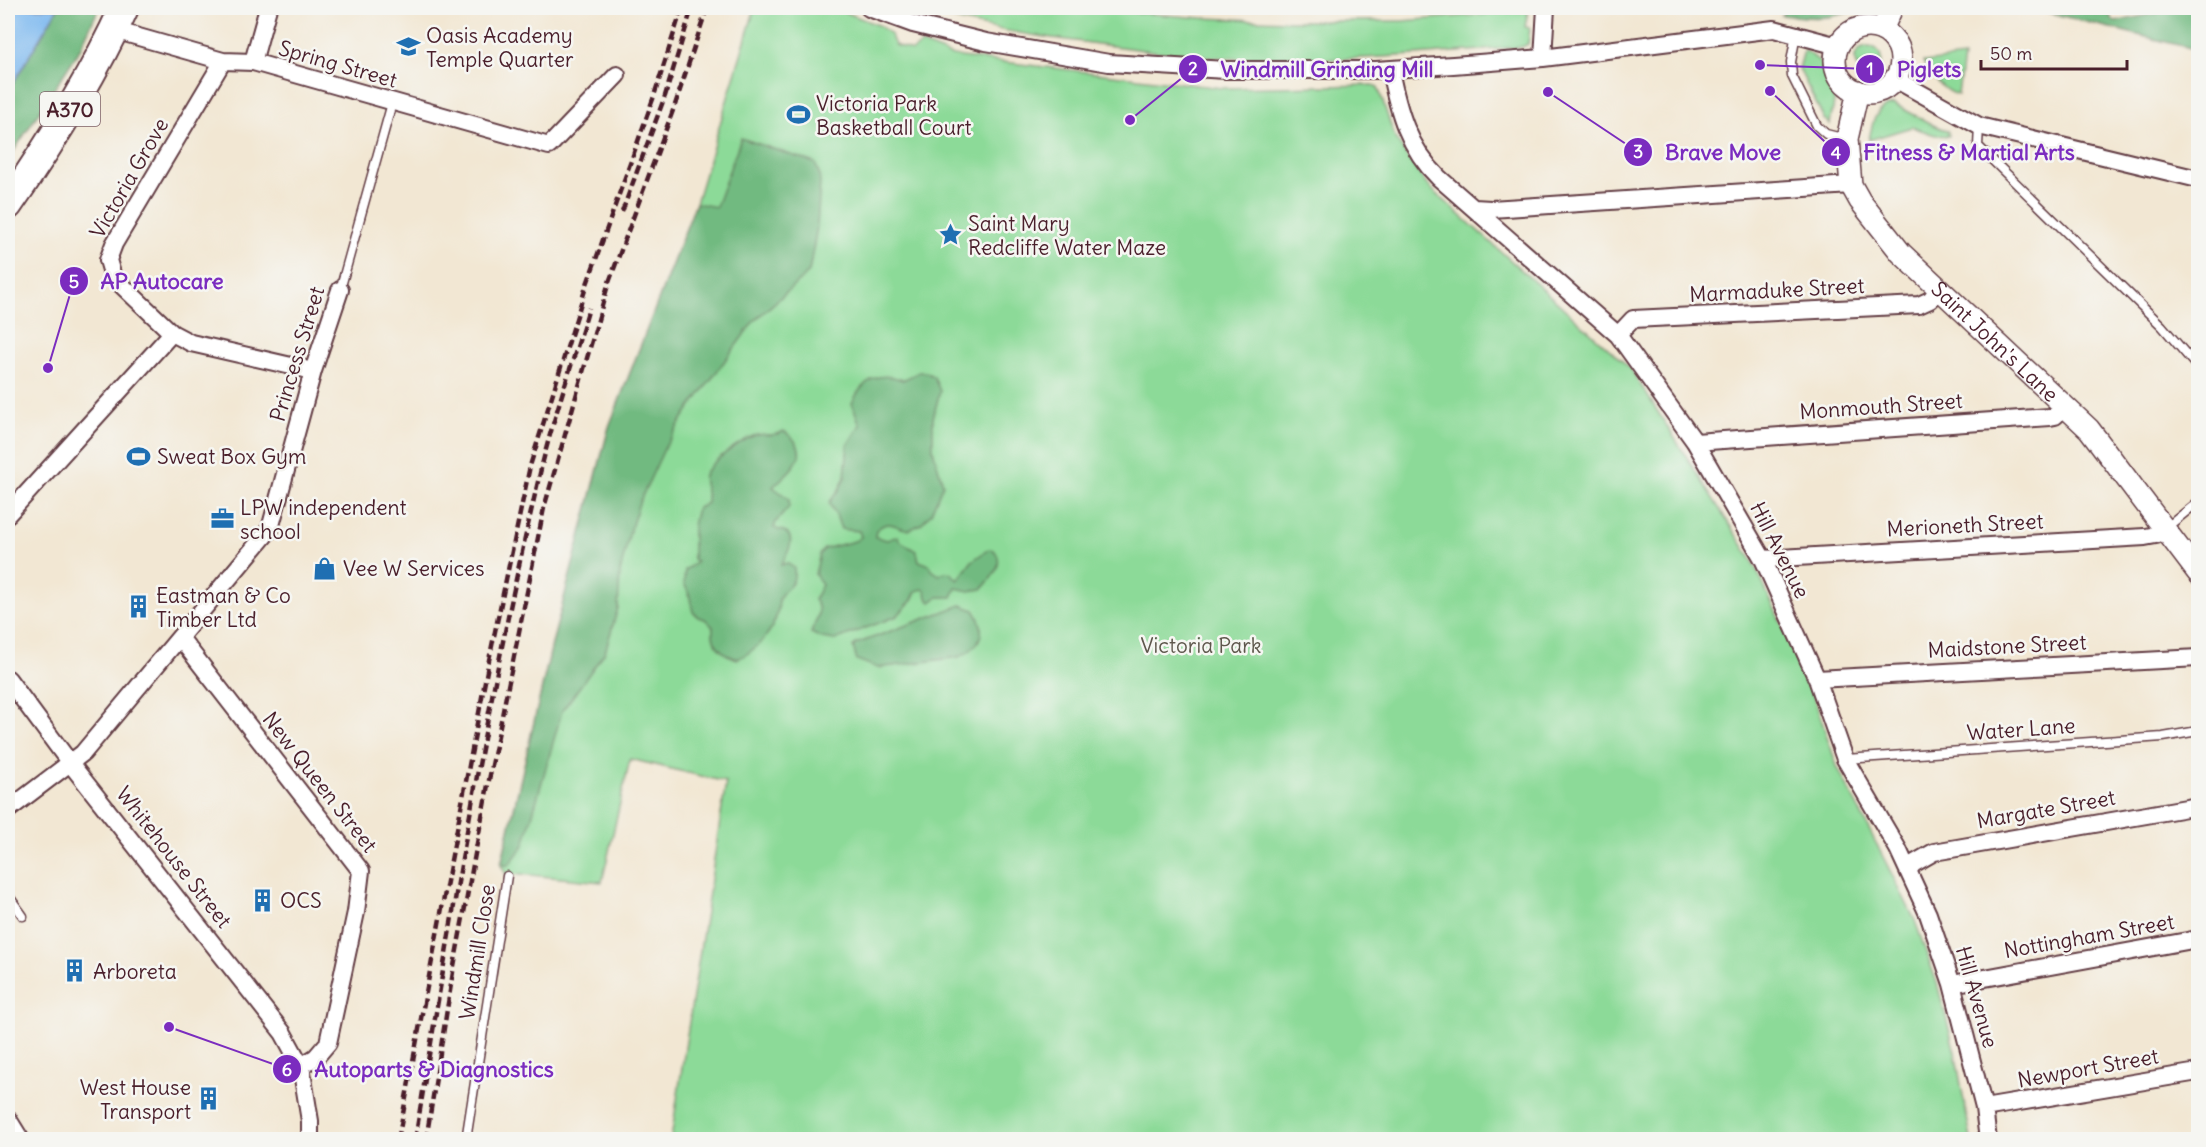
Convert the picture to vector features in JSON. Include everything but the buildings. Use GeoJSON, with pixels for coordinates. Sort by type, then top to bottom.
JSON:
{"type":"FeatureCollection","features":[{"type":"Feature","properties":{"kind":"highway","name":"A370"},"geometry":{"type":"LineString","coordinates":[[8,205],[78,95],[119,19]]}},
{"type":"Feature","properties":{"kind":"street"},"geometry":{"type":"LineString","coordinates":[[252,62],[268,8]]}},
{"type":"Feature","properties":{"kind":"street"},"geometry":{"type":"LineString","coordinates":[[869,8],[914,24],[986,42],[1109,63],[1226,69],[1390,70],[1543,58],[1774,29],[1838,46]]}},
{"type":"Feature","properties":{"kind":"street"},"geometry":{"type":"LineString","coordinates":[[1543,58],[1546,8]]}},
{"type":"Feature","properties":{"kind":"street"},"geometry":{"type":"LineString","coordinates":[[1882,30],[1892,8]]}},
{"type":"Feature","properties":{"kind":"street","name":"Spring Street"},"geometry":{"type":"LineString","coordinates":[[119,19],[223,61],[252,62],[549,146],[617,75]]}},
{"type":"Feature","properties":{"kind":"street"},"geometry":{"type":"LineString","coordinates":[[1870,27],[1882,30],[1892,37],[1899,50],[1901,61],[1895,79],[1882,90],[1871,93],[1858,91],[1848,86],[1839,75],[1836,65],[1838,46],[1845,36],[1858,28],[1870,27]]}},
{"type":"Feature","properties":{"kind":"street","name":"Victoria Grove"},"geometry":{"type":"LineString","coordinates":[[223,61],[114,244],[108,260],[113,277],[172,333],[191,343],[314,371]]}},
{"type":"Feature","properties":{"kind":"street","name":"Hill Avenue"},"geometry":{"type":"LineString","coordinates":[[1390,70],[1398,109],[1419,153],[1433,172],[1618,335],[1695,442],[1763,559],[1817,680],[1845,759],[1898,849],[1928,914],[1952,984],[1984,1108],[1988,1140]]}},
{"type":"Feature","properties":{"kind":"street"},"geometry":{"type":"LineString","coordinates":[[1895,79],[1979,126],[2199,179]]}},
{"type":"Feature","properties":{"kind":"street","name":"Saint John's Lane"},"geometry":{"type":"LineString","coordinates":[[1858,91],[1847,139],[1851,185],[1860,201],[1901,253],[2065,406],[2110,454],[2199,573]]}},
{"type":"Feature","properties":{"kind":"street"},"geometry":{"type":"LineString","coordinates":[[1474,208],[1491,209],[1851,185]]}},
{"type":"Feature","properties":{"kind":"street","name":"Marmaduke Street"},"geometry":{"type":"LineString","coordinates":[[1618,335],[1633,319],[1919,305],[1930,300],[1939,289]]}},
{"type":"Feature","properties":{"kind":"street","name":"Princess Street"},"geometry":{"type":"LineString","coordinates":[[8,810],[83,753],[270,530],[314,371],[340,290]]}},
{"type":"Feature","properties":{"kind":"street"},"geometry":{"type":"LineString","coordinates":[[8,514],[172,333]]}},
{"type":"Feature","properties":{"kind":"street","name":"Monmouth Street"},"geometry":{"type":"LineString","coordinates":[[1695,442],[2050,417],[2055,416],[2065,406]]}},
{"type":"Feature","properties":{"kind":"street","name":"Merioneth Street"},"geometry":{"type":"LineString","coordinates":[[1763,559],[2145,537],[2156,535],[2166,528]]}},
{"type":"Feature","properties":{"kind":"street","name":"New Queen Street"},"geometry":{"type":"LineString","coordinates":[[180,639],[361,871],[356,912],[328,1043],[316,1057],[301,1066]]}},
{"type":"Feature","properties":{"kind":"street","name":"Maidstone Street"},"geometry":{"type":"LineString","coordinates":[[1817,680],[2199,658]]}},
{"type":"Feature","properties":{"kind":"street","name":"Whitehouse Street"},"geometry":{"type":"LineString","coordinates":[[8,679],[70,763],[283,1033],[301,1066],[310,1121],[310,1140]]}},
{"type":"Feature","properties":{"kind":"street","name":"Margate Street"},"geometry":{"type":"LineString","coordinates":[[1908,870],[1913,864],[1934,852],[2199,806]]}},
{"type":"Feature","properties":{"kind":"street","name":"Nottingham Street"},"geometry":{"type":"LineString","coordinates":[[1952,984],[2199,939]]}},
{"type":"Feature","properties":{"kind":"street","name":"Newport Street"},"geometry":{"type":"LineString","coordinates":[[1984,1108],[2199,1072]]}},
{"type":"Feature","properties":{"kind":"street"},"geometry":{"type":"LineString","coordinates":[[8,1119],[21,1140]]}},
{"type":"Feature","properties":{"kind":"lane"},"geometry":{"type":"LineString","coordinates":[[1796,34],[1791,62],[1792,76],[1817,126],[1826,134],[1847,139]]}},
{"type":"Feature","properties":{"kind":"lane","name":"Princess Street"},"geometry":{"type":"LineString","coordinates":[[340,290],[392,103]]}},
{"type":"Feature","properties":{"kind":"lane"},"geometry":{"type":"LineString","coordinates":[[1979,126],[1978,146],[2162,326],[2199,368]]}},
{"type":"Feature","properties":{"kind":"lane"},"geometry":{"type":"LineString","coordinates":[[2166,528],[2199,502]]}},
{"type":"Feature","properties":{"kind":"lane","name":"Water Lane"},"geometry":{"type":"LineString","coordinates":[[1845,759],[2163,736],[2199,731]]}},
{"type":"Feature","properties":{"kind":"lane","name":"Windmill Close"},"geometry":{"type":"LineString","coordinates":[[466,1140],[507,876]]}},
{"type":"Feature","properties":{"kind":"lane"},"geometry":{"type":"LineString","coordinates":[[8,895],[23,916]]}},
{"type":"Feature","properties":{"kind":"green space"},"geometry":{"type":"Polygon","coordinates":[[[58,8],[99,8],[79,51],[8,160],[8,92],[58,8]]]}},
{"type":"Feature","properties":{"kind":"green space","name":"Victoria Park"},"geometry":{"type":"Polygon","coordinates":[[[755,8],[835,8],[880,26],[890,34],[895,45],[912,51],[922,44],[953,56],[1222,88],[1373,85],[1378,87],[1395,138],[1426,184],[1630,368],[1752,560],[1809,683],[1837,766],[1914,918],[1937,983],[1955,1052],[1971,1139],[671,1139],[726,782],[630,759],[602,882],[520,874],[507,876],[501,865],[553,640],[609,427],[696,203],[755,8]]]}},
{"type":"Feature","properties":{"kind":"green space"},"geometry":{"type":"Polygon","coordinates":[[[914,8],[1081,8],[1202,18],[1286,21],[1402,21],[1528,11],[1525,27],[1530,28],[1528,44],[1522,47],[1312,60],[1257,60],[1132,49],[1040,36],[976,25],[914,8]]]}},
{"type":"Feature","properties":{"kind":"green space"},"geometry":{"type":"Polygon","coordinates":[[[1788,8],[1858,8],[1830,17],[1811,18],[1781,15],[1788,8]]]}},
{"type":"Feature","properties":{"kind":"green space"},"geometry":{"type":"Polygon","coordinates":[[[2030,8],[2104,8],[2115,22],[2179,8],[2192,8],[2193,27],[2198,27],[2198,50],[2030,8]]]}},
{"type":"Feature","properties":{"kind":"green space"},"geometry":{"type":"Polygon","coordinates":[[[1868,47],[1877,51],[1881,60],[1877,69],[1868,73],[1859,69],[1855,60],[1859,51],[1868,47]]]}},
{"type":"Feature","properties":{"kind":"green space"},"geometry":{"type":"Polygon","coordinates":[[[1804,50],[1826,71],[1832,85],[1834,103],[1830,124],[1824,119],[1799,69],[1804,50]]]}},
{"type":"Feature","properties":{"kind":"green space"},"geometry":{"type":"Polygon","coordinates":[[[1963,57],[1958,95],[1943,87],[1923,62],[1963,57]]]}},
{"type":"Feature","properties":{"kind":"green space"},"geometry":{"type":"Polygon","coordinates":[[[1894,104],[1948,131],[1949,136],[1935,135],[1912,127],[1869,140],[1873,122],[1879,112],[1882,108],[1894,104]]]}},
{"type":"Feature","properties":{"kind":"green space"},"geometry":{"type":"Polygon","coordinates":[[[741,138],[815,163],[820,183],[817,227],[809,272],[754,321],[685,415],[665,447],[639,503],[630,531],[620,572],[618,608],[605,652],[562,711],[524,845],[509,865],[501,865],[553,640],[609,427],[696,203],[716,207],[741,138]]]}},
{"type":"Feature","properties":{"kind":"green space"},"geometry":{"type":"Polygon","coordinates":[[[919,372],[926,372],[934,377],[940,391],[933,418],[933,450],[943,484],[931,513],[921,524],[909,530],[888,524],[876,530],[875,537],[887,540],[898,536],[899,540],[917,552],[919,561],[930,565],[932,570],[939,575],[945,572],[951,573],[958,580],[972,561],[989,549],[994,550],[997,555],[998,566],[982,589],[969,591],[956,588],[952,597],[938,597],[931,602],[923,589],[916,591],[912,600],[897,616],[835,640],[822,638],[811,633],[818,612],[814,600],[822,585],[815,574],[820,554],[824,549],[855,541],[861,537],[859,531],[841,529],[829,503],[845,477],[848,444],[860,425],[852,403],[861,388],[872,379],[886,376],[903,380],[919,372]]]}},
{"type":"Feature","properties":{"kind":"green space"},"geometry":{"type":"Polygon","coordinates":[[[784,431],[798,446],[799,454],[793,467],[773,487],[789,499],[789,507],[776,522],[774,528],[784,531],[790,538],[790,547],[781,565],[787,563],[794,568],[793,581],[781,595],[776,618],[769,633],[758,646],[737,659],[719,648],[714,638],[713,627],[693,612],[684,583],[685,570],[697,562],[693,559],[693,526],[698,508],[707,503],[703,478],[712,464],[751,437],[784,431]]]}},
{"type":"Feature","properties":{"kind":"green space"},"geometry":{"type":"Polygon","coordinates":[[[961,605],[974,610],[981,625],[980,638],[967,653],[959,657],[878,668],[857,660],[853,647],[856,644],[961,605]]]}},
{"type":"Feature","properties":{"kind":"water"},"geometry":{"type":"Polygon","coordinates":[[[8,8],[58,8],[8,92],[8,8]]]}},
{"type":"Feature","properties":{"kind":"railway"},"geometry":{"type":"LineString","coordinates":[[398,1140],[489,660],[530,466],[585,290],[653,99],[682,8]]}},
{"type":"Feature","properties":{"kind":"railway"},"geometry":{"type":"LineString","coordinates":[[622,212],[665,96],[692,8]]}},
{"type":"Feature","properties":{"kind":"railway"},"geometry":{"type":"LineString","coordinates":[[426,1140],[454,966],[544,508],[608,285],[675,105],[707,8]]}},
{"type":"Feature","properties":{"kind":"railway"},"geometry":{"type":"LineString","coordinates":[[415,1140],[472,803],[504,636],[546,449],[589,308]]}},
{"type":"Feature","properties":{"kind":"place","name":"Oasis Academy Temple Quarter"},"geometry":{"type":"Point","coordinates":[408,47]}},
{"type":"Feature","properties":{"kind":"place","name":"Piglets"},"geometry":{"type":"Point","coordinates":[1760,65]}},
{"type":"Feature","properties":{"kind":"place","name":"Fitness & Martial Arts"},"geometry":{"type":"Point","coordinates":[1770,91]}},
{"type":"Feature","properties":{"kind":"place","name":"Brave Move"},"geometry":{"type":"Point","coordinates":[1548,92]}},
{"type":"Feature","properties":{"kind":"place","name":"Victoria Park Basketball Court"},"geometry":{"type":"Point","coordinates":[798,115]}},
{"type":"Feature","properties":{"kind":"place","name":"Windmill Grinding Mill"},"geometry":{"type":"Point","coordinates":[1130,120]}},
{"type":"Feature","properties":{"kind":"place","name":"Saint Mary Redcliffe Water Maze"},"geometry":{"type":"Point","coordinates":[950,235]}},
{"type":"Feature","properties":{"kind":"place","name":"AP Autocare"},"geometry":{"type":"Point","coordinates":[48,368]}},
{"type":"Feature","properties":{"kind":"place","name":"Sweat Box Gym"},"geometry":{"type":"Point","coordinates":[139,456]}},
{"type":"Feature","properties":{"kind":"place","name":"LPW independent school"},"geometry":{"type":"Point","coordinates":[222,519]}},
{"type":"Feature","properties":{"kind":"place","name":"Vee W Services"},"geometry":{"type":"Point","coordinates":[325,568]}},
{"type":"Feature","properties":{"kind":"place","name":"Eastman & Co Timber Ltd"},"geometry":{"type":"Point","coordinates":[138,607]}},
{"type":"Feature","properties":{"kind":"place","name":"OCS"},"geometry":{"type":"Point","coordinates":[262,900]}},
{"type":"Feature","properties":{"kind":"place","name":"Arboreta"},"geometry":{"type":"Point","coordinates":[75,971]}},
{"type":"Feature","properties":{"kind":"place","name":"Autoparts & Diagnostics"},"geometry":{"type":"Point","coordinates":[169,1027]}},
{"type":"Feature","properties":{"kind":"place","name":"West House Transport"},"geometry":{"type":"Point","coordinates":[209,1099]}}]}
